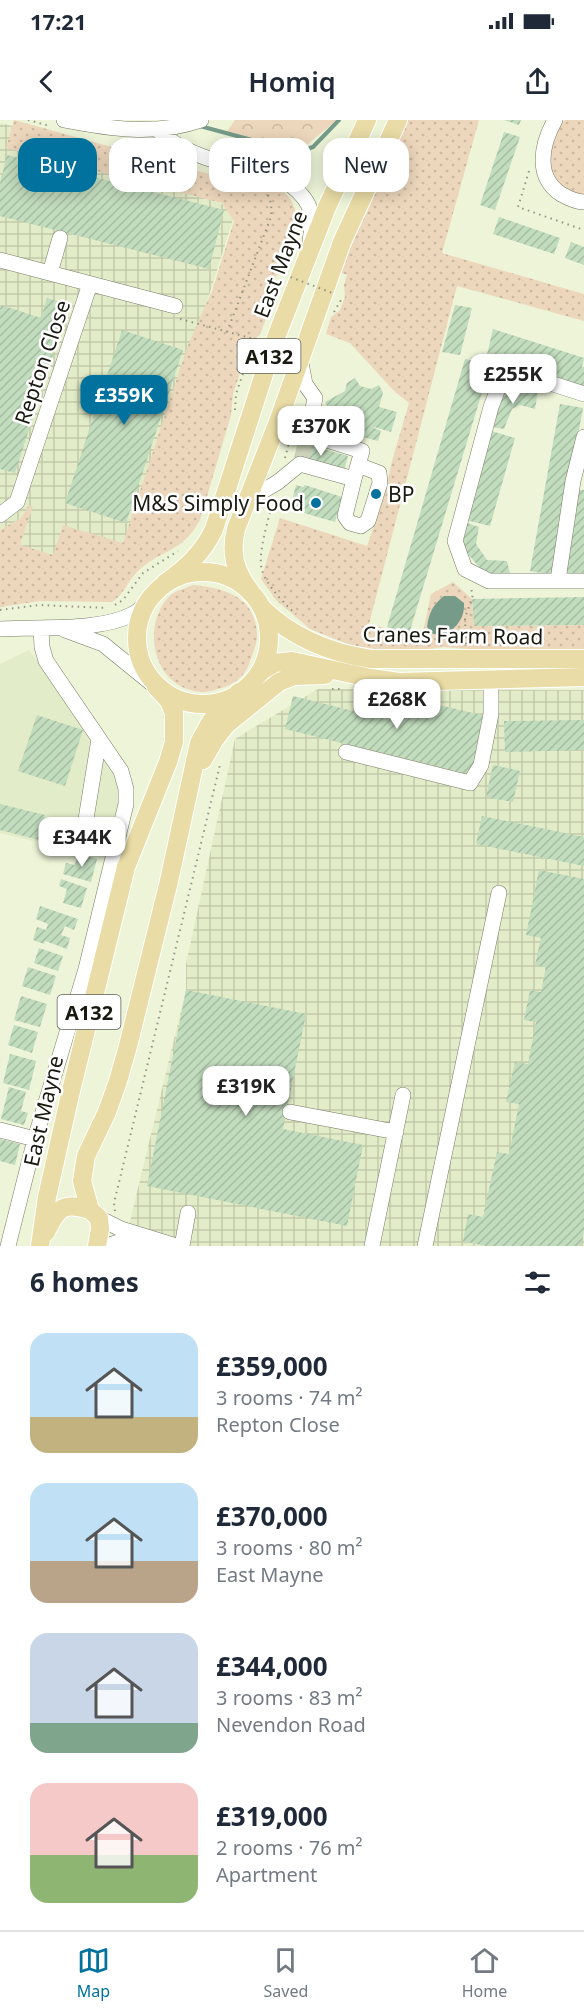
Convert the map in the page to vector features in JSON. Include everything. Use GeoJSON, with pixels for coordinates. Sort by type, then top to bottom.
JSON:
{"type":"FeatureCollection","features":[{"type":"Feature","properties":{"kind":"main road","name":"East Mayne"},"geometry":{"type":"LineString","coordinates":[[165,584],[192,562],[214,529],[292,275],[327,207],[367,120]]}},
{"type":"Feature","properties":{"kind":"main road","name":"A132"},"geometry":{"type":"LineString","coordinates":[[97,1246],[100,1229],[84,1191],[83,1170],[86,1156],[107,1112],[118,1081],[169,882],[196,751],[202,735],[217,714],[256,677],[268,652],[269,629],[262,608],[238,574],[233,560],[234,536],[279,419],[342,242],[398,120]]}},
{"type":"Feature","properties":{"kind":"main road","name":"A132"},"geometry":{"type":"LineString","coordinates":[[239,693],[224,701],[208,704],[189,703],[172,698],[156,687],[149,677],[141,653],[140,627],[150,599],[165,584],[177,578],[203,572],[228,577],[250,591]]}},
{"type":"Feature","properties":{"kind":"main road","name":"Cranes Farm Road"},"geometry":{"type":"LineString","coordinates":[[262,608],[283,625],[305,638],[330,649],[358,657],[396,660],[584,659]]}},
{"type":"Feature","properties":{"kind":"main road","name":"Cranes Farm Road"},"geometry":{"type":"LineString","coordinates":[[256,677],[275,663],[292,661],[399,682],[584,677]]}},
{"type":"Feature","properties":{"kind":"main road"},"geometry":{"type":"LineString","coordinates":[[188,795],[204,757],[221,730],[235,716],[279,682],[302,675],[370,678]]}},
{"type":"Feature","properties":{"kind":"main road","name":"East Mayne"},"geometry":{"type":"LineString","coordinates":[[40,1244],[47,1197],[70,1095],[126,867],[174,742],[174,713],[169,701],[156,687]]}},
{"type":"Feature","properties":{"kind":"main road","name":"East Mayne"},"geometry":{"type":"LineString","coordinates":[[40,1244],[53,1217],[59,1210],[74,1206],[94,1214]]}},
{"type":"Feature","properties":{"kind":"street"},"geometry":{"type":"LineString","coordinates":[[555,120],[544,152],[543,172],[553,188],[567,198],[584,202]]}},
{"type":"Feature","properties":{"kind":"street"},"geometry":{"type":"LineString","coordinates":[[57,123],[122,130],[158,130],[195,122]]}},
{"type":"Feature","properties":{"kind":"street"},"geometry":{"type":"LineString","coordinates":[[158,130],[183,149],[283,179],[306,198],[311,210],[310,238],[292,275]]}},
{"type":"Feature","properties":{"kind":"street"},"geometry":{"type":"LineString","coordinates":[[50,273],[60,238]]}},
{"type":"Feature","properties":{"kind":"street","name":"Repton Close"},"geometry":{"type":"LineString","coordinates":[[0,260],[90,284],[173,311]]}},
{"type":"Feature","properties":{"kind":"street","name":"Repton Close"},"geometry":{"type":"LineString","coordinates":[[0,515],[17,502],[90,284]]}},
{"type":"Feature","properties":{"kind":"street"},"geometry":{"type":"LineString","coordinates":[[246,501],[278,482],[301,462],[356,472],[362,451],[307,439],[315,398],[305,384],[300,358]]}},
{"type":"Feature","properties":{"kind":"street"},"geometry":{"type":"LineString","coordinates":[[584,394],[519,373],[509,375],[501,381],[491,407],[455,541],[465,569],[489,581],[584,581]]}},
{"type":"Feature","properties":{"kind":"street"},"geometry":{"type":"LineString","coordinates":[[558,580],[579,481],[584,437]]}},
{"type":"Feature","properties":{"kind":"street"},"geometry":{"type":"LineString","coordinates":[[0,629],[78,626],[118,620],[136,612],[150,599]]}},
{"type":"Feature","properties":{"kind":"street"},"geometry":{"type":"LineString","coordinates":[[41,628],[76,633],[103,644],[156,687]]}},
{"type":"Feature","properties":{"kind":"street"},"geometry":{"type":"LineString","coordinates":[[8,1246],[35,1139],[86,969],[126,804],[125,780],[104,745],[46,661],[42,647],[41,628]]}},
{"type":"Feature","properties":{"kind":"street"},"geometry":{"type":"LineString","coordinates":[[346,752],[470,783],[481,765],[490,714],[491,681]]}},
{"type":"Feature","properties":{"kind":"street"},"geometry":{"type":"LineString","coordinates":[[86,819],[104,745]]}},
{"type":"Feature","properties":{"kind":"street"},"geometry":{"type":"LineString","coordinates":[[425,1246],[499,893]]}},
{"type":"Feature","properties":{"kind":"street"},"geometry":{"type":"LineString","coordinates":[[372,1246],[404,1095]]}},
{"type":"Feature","properties":{"kind":"street"},"geometry":{"type":"LineString","coordinates":[[290,1112],[396,1132]]}},
{"type":"Feature","properties":{"kind":"street"},"geometry":{"type":"LineString","coordinates":[[0,1130],[35,1139]]}},
{"type":"Feature","properties":{"kind":"street"},"geometry":{"type":"LineString","coordinates":[[182,1246],[188,1213]]}},
{"type":"Feature","properties":{"kind":"street"},"geometry":{"type":"LineString","coordinates":[[94,1214],[122,1228],[176,1246]]}},
{"type":"Feature","properties":{"kind":"street"},"geometry":{"type":"LineString","coordinates":[[106,1246],[118,1242],[137,1242],[171,1246]]}},
{"type":"Feature","properties":{"kind":"path"},"geometry":{"type":"LineString","coordinates":[[28,120],[57,123]]}},
{"type":"Feature","properties":{"kind":"path"},"geometry":{"type":"LineString","coordinates":[[227,332],[269,226],[272,207],[266,192]]}},
{"type":"Feature","properties":{"kind":"path"},"geometry":{"type":"LineString","coordinates":[[292,275],[335,294]]}},
{"type":"Feature","properties":{"kind":"path"},"geometry":{"type":"LineString","coordinates":[[330,314],[336,311],[341,300],[340,290]]}},
{"type":"Feature","properties":{"kind":"path"},"geometry":{"type":"LineString","coordinates":[[173,311],[227,332],[258,340],[252,347],[236,394],[234,416]]}},
{"type":"Feature","properties":{"kind":"path"},"geometry":{"type":"LineString","coordinates":[[293,428],[278,482],[261,558],[261,570],[280,598],[300,617]]}},
{"type":"Feature","properties":{"kind":"path"},"geometry":{"type":"LineString","coordinates":[[0,610],[40,605],[108,608],[115,606],[123,600],[143,573],[180,550]]}},
{"type":"Feature","properties":{"kind":"path"},"geometry":{"type":"LineString","coordinates":[[467,650],[465,618],[473,595],[470,590],[475,574]]}},
{"type":"Feature","properties":{"kind":"path"},"geometry":{"type":"LineString","coordinates":[[322,688],[345,689]]}},
{"type":"Feature","properties":{"kind":"path"},"geometry":{"type":"LineString","coordinates":[[119,1216],[115,1212],[114,1203],[220,764]]}},
{"type":"Feature","properties":{"kind":"shaded area"},"geometry":{"type":"Polygon","coordinates":[[[0,123],[57,138],[18,138],[18,192],[97,192],[97,154],[109,159],[109,192],[191,192],[236,210],[126,558],[0,608],[0,123]]]}},
{"type":"Feature","properties":{"kind":"shaded area"},"geometry":{"type":"Polygon","coordinates":[[[444,596],[455,596],[464,603],[462,617],[446,635],[433,634],[427,627],[429,617],[434,606],[444,596]]]}},
{"type":"Feature","properties":{"kind":"shaded area"},"geometry":{"type":"Polygon","coordinates":[[[29,650],[119,773],[124,795],[116,836],[52,820],[45,844],[0,833],[0,664],[29,650]]]}},
{"type":"Feature","properties":{"kind":"shaded area"},"geometry":{"type":"Polygon","coordinates":[[[318,689],[584,690],[584,1246],[124,1246],[186,990],[186,964],[235,739],[318,689]]]}},
{"type":"Feature","properties":{"kind":"green space"},"geometry":{"type":"Polygon","coordinates":[[[14,120],[79,138],[18,138],[18,151],[6,148],[14,120]]]}},
{"type":"Feature","properties":{"kind":"green space"},"geometry":{"type":"Polygon","coordinates":[[[235,120],[337,120],[311,141],[311,138],[252,138],[226,133],[235,120]]]}},
{"type":"Feature","properties":{"kind":"green space"},"geometry":{"type":"Polygon","coordinates":[[[408,120],[479,120],[442,253],[584,294],[584,321],[457,286],[369,624],[409,634],[423,632],[431,594],[453,582],[472,599],[474,626],[584,625],[584,651],[521,653],[444,647],[399,653],[350,645],[310,629],[276,600],[261,579],[280,518],[367,546],[384,497],[409,403],[394,391],[350,343],[326,334],[331,317],[340,310],[345,297],[344,285],[347,275],[339,272],[375,192],[409,192],[409,138],[400,138],[408,120]]]}},
{"type":"Feature","properties":{"kind":"green space"},"geometry":{"type":"Polygon","coordinates":[[[565,120],[584,120],[584,197],[566,192],[549,174],[553,138],[565,120]]]}},
{"type":"Feature","properties":{"kind":"green space"},"geometry":{"type":"Polygon","coordinates":[[[97,143],[109,146],[109,174],[97,171],[97,143]]]}},
{"type":"Feature","properties":{"kind":"green space"},"geometry":{"type":"Polygon","coordinates":[[[197,171],[209,174],[209,192],[284,192],[291,200],[299,219],[286,263],[272,282],[279,286],[260,334],[249,346],[233,394],[231,415],[200,520],[179,545],[139,570],[112,602],[40,601],[0,607],[0,530],[21,518],[29,505],[33,506],[20,545],[53,555],[63,525],[123,543],[188,345],[212,291],[234,221],[222,203],[179,192],[197,192],[197,171]]]}},
{"type":"Feature","properties":{"kind":"green space"},"geometry":{"type":"Polygon","coordinates":[[[193,585],[227,592],[245,603],[255,622],[257,635],[254,651],[243,674],[227,686],[206,692],[180,686],[171,679],[158,660],[155,649],[155,625],[163,604],[172,594],[193,585]]]}},
{"type":"Feature","properties":{"kind":"building"},"geometry":{"type":"Polygon","coordinates":[[[504,120],[521,120],[519,125],[504,120]]]}},
{"type":"Feature","properties":{"kind":"building"},"geometry":{"type":"Polygon","coordinates":[[[504,132],[520,137],[495,210],[480,205],[504,132]]]}},
{"type":"Feature","properties":{"kind":"building"},"geometry":{"type":"Polygon","coordinates":[[[7,155],[18,158],[18,192],[97,192],[97,178],[109,181],[109,192],[153,192],[224,210],[209,269],[0,216],[0,183],[7,155]]]}},
{"type":"Feature","properties":{"kind":"building"},"geometry":{"type":"Polygon","coordinates":[[[499,217],[560,238],[554,254],[493,234],[499,217]]]}},
{"type":"Feature","properties":{"kind":"building"},"geometry":{"type":"Polygon","coordinates":[[[571,242],[584,247],[584,265],[565,258],[571,242]]]}},
{"type":"Feature","properties":{"kind":"building"},"geometry":{"type":"Polygon","coordinates":[[[47,298],[69,305],[15,473],[0,469],[0,309],[1,305],[41,318],[47,298]]]}},
{"type":"Feature","properties":{"kind":"building"},"geometry":{"type":"Polygon","coordinates":[[[455,305],[472,308],[460,355],[442,352],[455,305]]]}},
{"type":"Feature","properties":{"kind":"building"},"geometry":{"type":"Polygon","coordinates":[[[493,329],[584,358],[582,367],[584,367],[584,386],[492,359],[409,634],[387,627],[465,359],[485,363],[493,329]]]}},
{"type":"Feature","properties":{"kind":"building"},"geometry":{"type":"Polygon","coordinates":[[[122,330],[183,350],[126,523],[65,503],[122,330]]]}},
{"type":"Feature","properties":{"kind":"building"},"geometry":{"type":"Polygon","coordinates":[[[355,378],[360,386],[371,389],[379,385],[383,393],[379,407],[397,412],[391,432],[374,427],[381,431],[378,441],[331,429],[335,418],[325,402],[345,391],[347,383],[355,378]]]}},
{"type":"Feature","properties":{"kind":"building"},"geometry":{"type":"Polygon","coordinates":[[[519,387],[538,391],[535,409],[520,405],[512,409],[504,429],[492,427],[498,399],[519,387]]]}},
{"type":"Feature","properties":{"kind":"building"},"geometry":{"type":"Polygon","coordinates":[[[560,404],[583,408],[552,575],[530,571],[560,404]]]}},
{"type":"Feature","properties":{"kind":"building"},"geometry":{"type":"Polygon","coordinates":[[[491,431],[515,438],[490,526],[466,520],[491,431]]]}},
{"type":"Feature","properties":{"kind":"building","name":"BP"},"geometry":{"type":"Polygon","coordinates":[[[299,442],[348,456],[344,471],[294,457],[299,442]]]}},
{"type":"Feature","properties":{"kind":"building","name":"M&S Simply Food"},"geometry":{"type":"Polygon","coordinates":[[[296,485],[303,487],[305,485],[342,497],[335,522],[290,509],[296,485]]]}},
{"type":"Feature","properties":{"kind":"building"},"geometry":{"type":"Polygon","coordinates":[[[578,490],[584,490],[584,575],[564,576],[578,490]]]}},
{"type":"Feature","properties":{"kind":"building"},"geometry":{"type":"Polygon","coordinates":[[[467,523],[479,527],[476,544],[487,560],[507,561],[510,574],[485,574],[462,547],[467,523]]]}},
{"type":"Feature","properties":{"kind":"building"},"geometry":{"type":"Polygon","coordinates":[[[584,597],[584,625],[474,626],[472,599],[584,597]]]}},
{"type":"Feature","properties":{"kind":"building"},"geometry":{"type":"Polygon","coordinates":[[[378,691],[486,716],[472,775],[285,729],[293,696],[373,716],[378,691]]]}},
{"type":"Feature","properties":{"kind":"building"},"geometry":{"type":"Polygon","coordinates":[[[37,715],[83,730],[65,786],[18,771],[37,715]]]}},
{"type":"Feature","properties":{"kind":"building"},"geometry":{"type":"Polygon","coordinates":[[[584,720],[584,750],[505,752],[504,721],[584,720]]]}},
{"type":"Feature","properties":{"kind":"building"},"geometry":{"type":"Polygon","coordinates":[[[493,765],[520,771],[513,802],[486,797],[493,765]]]}},
{"type":"Feature","properties":{"kind":"building"},"geometry":{"type":"Polygon","coordinates":[[[0,804],[45,815],[39,840],[0,830],[0,804]]]}},
{"type":"Feature","properties":{"kind":"building"},"geometry":{"type":"Polygon","coordinates":[[[482,816],[584,837],[584,866],[476,844],[482,816]]]}},
{"type":"Feature","properties":{"kind":"building"},"geometry":{"type":"Polygon","coordinates":[[[73,826],[97,832],[91,855],[67,849],[73,826]]]}},
{"type":"Feature","properties":{"kind":"building"},"geometry":{"type":"Polygon","coordinates":[[[78,854],[97,859],[91,882],[63,874],[66,863],[75,865],[78,854]]]}},
{"type":"Feature","properties":{"kind":"building"},"geometry":{"type":"Polygon","coordinates":[[[539,870],[584,879],[584,1231],[581,1246],[486,1246],[463,1241],[468,1214],[483,1217],[497,1152],[509,1154],[519,1104],[506,1102],[515,1062],[528,1064],[536,1022],[524,1020],[530,990],[541,992],[546,967],[535,965],[541,938],[526,935],[539,870]]]}},
{"type":"Feature","properties":{"kind":"building"},"geometry":{"type":"Polygon","coordinates":[[[61,879],[87,888],[81,908],[63,903],[67,889],[59,886],[61,879]]]}},
{"type":"Feature","properties":{"kind":"building"},"geometry":{"type":"Polygon","coordinates":[[[40,906],[78,919],[74,930],[65,926],[61,935],[70,938],[67,949],[45,941],[44,944],[33,940],[37,927],[46,930],[48,924],[36,919],[40,906]]]}},
{"type":"Feature","properties":{"kind":"building"},"geometry":{"type":"Polygon","coordinates":[[[39,948],[63,956],[58,971],[34,963],[39,948]]]}},
{"type":"Feature","properties":{"kind":"building"},"geometry":{"type":"Polygon","coordinates":[[[28,967],[56,976],[50,995],[22,986],[28,967]]]}},
{"type":"Feature","properties":{"kind":"building"},"geometry":{"type":"Polygon","coordinates":[[[186,990],[306,1014],[283,1129],[363,1145],[347,1226],[147,1186],[186,990]]]}},
{"type":"Feature","properties":{"kind":"building"},"geometry":{"type":"Polygon","coordinates":[[[21,996],[47,1004],[40,1027],[14,1020],[21,996]]]}},
{"type":"Feature","properties":{"kind":"building"},"geometry":{"type":"Polygon","coordinates":[[[14,1025],[38,1032],[32,1053],[8,1045],[14,1025]]]}},
{"type":"Feature","properties":{"kind":"building"},"geometry":{"type":"Polygon","coordinates":[[[10,1054],[36,1061],[29,1090],[3,1083],[10,1054]]]}},
{"type":"Feature","properties":{"kind":"building"},"geometry":{"type":"Polygon","coordinates":[[[9,1087],[26,1092],[21,1111],[28,1113],[24,1125],[1,1119],[9,1087]]]}},
{"type":"Feature","properties":{"kind":"building"},"geometry":{"type":"Polygon","coordinates":[[[0,1139],[20,1144],[15,1165],[0,1161],[0,1139]]]}},
{"type":"Feature","properties":{"kind":"waterway"},"geometry":{"type":"LineString","coordinates":[[200,126],[296,152],[313,147],[339,120]]}},
{"type":"Feature","properties":{"kind":"tunnel"},"geometry":{"type":"LineString","coordinates":[[302,459],[305,443]]}},
{"type":"Feature","properties":{"kind":"place","name":"BP"},"geometry":{"type":"Point","coordinates":[376,494]}},
{"type":"Feature","properties":{"kind":"place","name":"M&S Simply Food"},"geometry":{"type":"Point","coordinates":[316,503]}}]}
